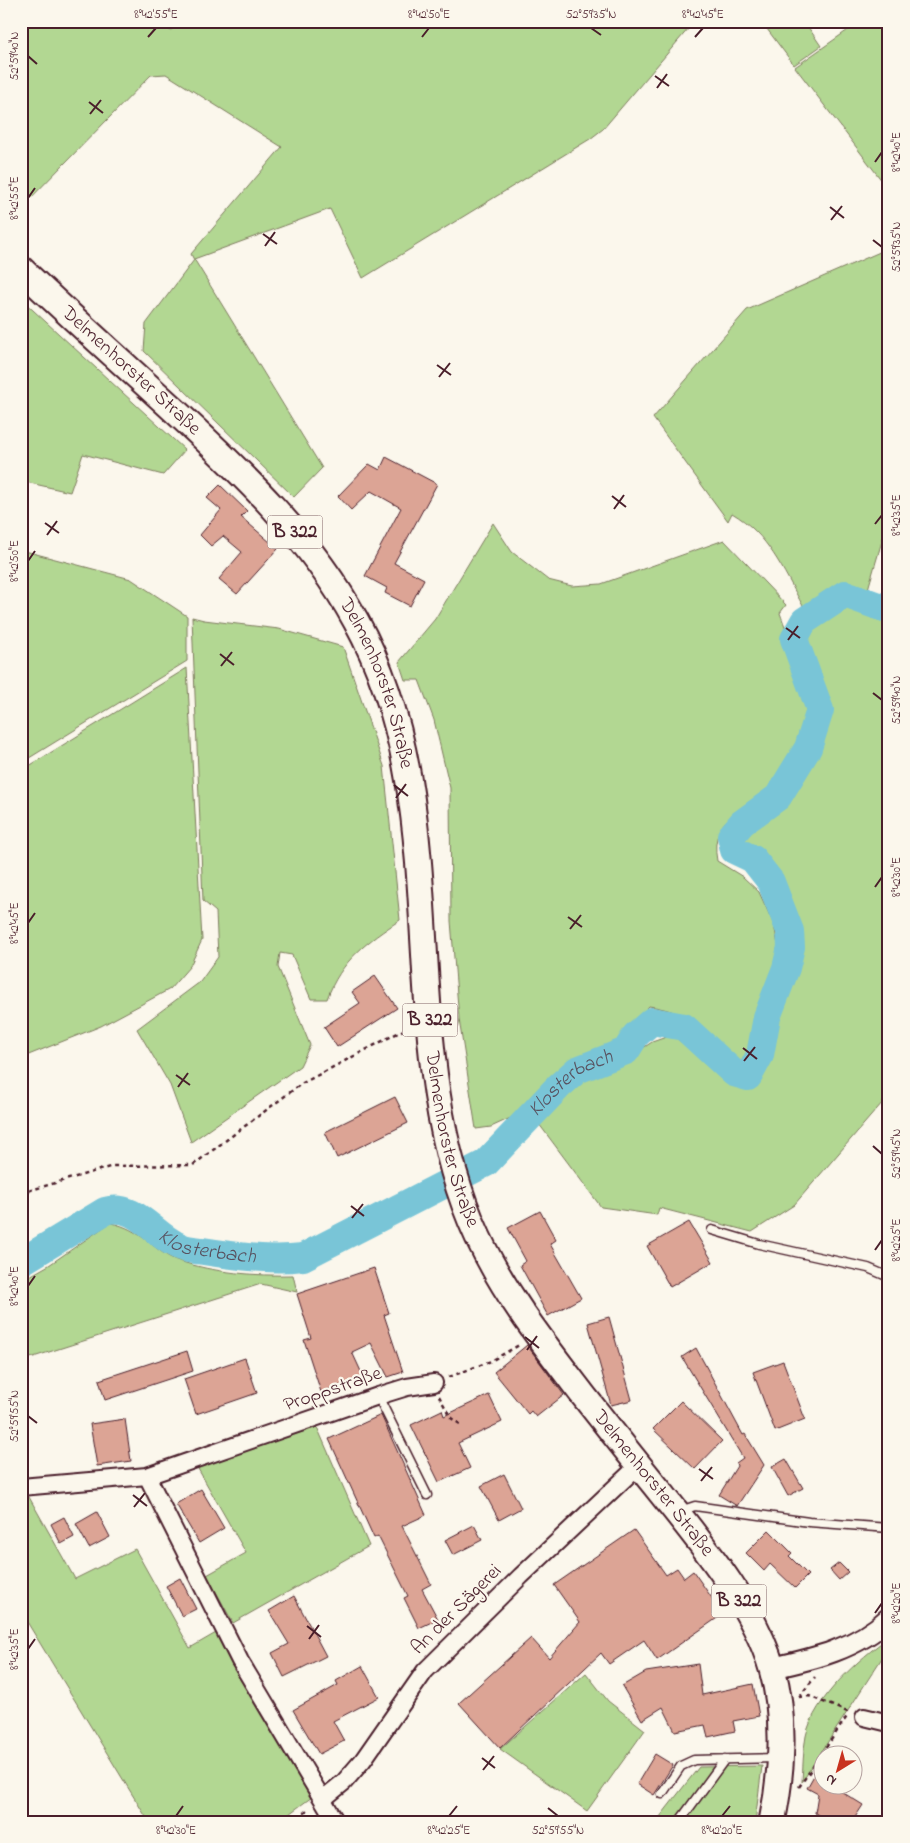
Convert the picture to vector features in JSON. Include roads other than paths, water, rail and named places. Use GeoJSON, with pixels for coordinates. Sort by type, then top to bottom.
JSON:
{"type":"FeatureCollection","features":[{"type":"Feature","properties":{"kind":"main road","name":"Delmenhorster Straße"},"geometry":{"type":"LineString","coordinates":[[21,268],[220,452],[272,507],[304,543],[330,578],[362,633],[390,703],[409,780],[415,819],[436,1080],[460,1191],[489,1260],[520,1312],[714,1562],[742,1607],[772,1668],[778,1700],[780,1758],[778,1791],[772,1822]]}},
{"type":"Feature","properties":{"kind":"street","name":"Proppstraße"},"geometry":{"type":"LineString","coordinates":[[21,1487],[147,1476],[378,1396],[407,1387],[433,1384]]}},
{"type":"Feature","properties":{"kind":"street","name":"An der Sägerei"},"geometry":{"type":"LineString","coordinates":[[323,1799],[344,1782],[363,1760],[424,1672],[521,1576],[638,1466]]}},
{"type":"Feature","properties":{"kind":"street"},"geometry":{"type":"LineString","coordinates":[[147,1476],[240,1661],[336,1822]]}},
{"type":"Feature","properties":{"kind":"street"},"geometry":{"type":"LineString","coordinates":[[772,1668],[818,1657],[847,1646],[872,1632],[889,1618]]}},
{"type":"Feature","properties":{"kind":"street"},"geometry":{"type":"LineString","coordinates":[[857,1715],[889,1723]]}},
{"type":"Feature","properties":{"kind":"lane"},"geometry":{"type":"LineString","coordinates":[[712,1230],[759,1244],[868,1268],[889,1277]]}},
{"type":"Feature","properties":{"kind":"lane"},"geometry":{"type":"LineString","coordinates":[[378,1396],[427,1495]]}},
{"type":"Feature","properties":{"kind":"lane"},"geometry":{"type":"LineString","coordinates":[[676,1512],[695,1506],[809,1522],[889,1528]]}},
{"type":"Feature","properties":{"kind":"lane"},"geometry":{"type":"LineString","coordinates":[[662,1794],[681,1766],[694,1760],[780,1758]]}},
{"type":"Feature","properties":{"kind":"lane"},"geometry":{"type":"LineString","coordinates":[[679,1822],[725,1759]]}},
{"type":"Feature","properties":{"kind":"waterway","name":"Klosterbach"},"geometry":{"type":"LineString","coordinates":[[21,1262],[105,1211],[116,1210],[127,1211],[136,1216],[171,1242],[186,1249],[253,1257],[303,1257],[486,1163],[559,1086],[577,1070],[626,1051],[636,1035],[652,1021],[684,1027],[734,1073],[748,1077],[760,1055],[767,1017],[786,968],[791,947],[790,931],[771,882],[753,859],[734,850],[731,836],[742,823],[778,797],[808,748],[820,710],[794,639],[804,621],[845,594],[889,610]]}}]}
